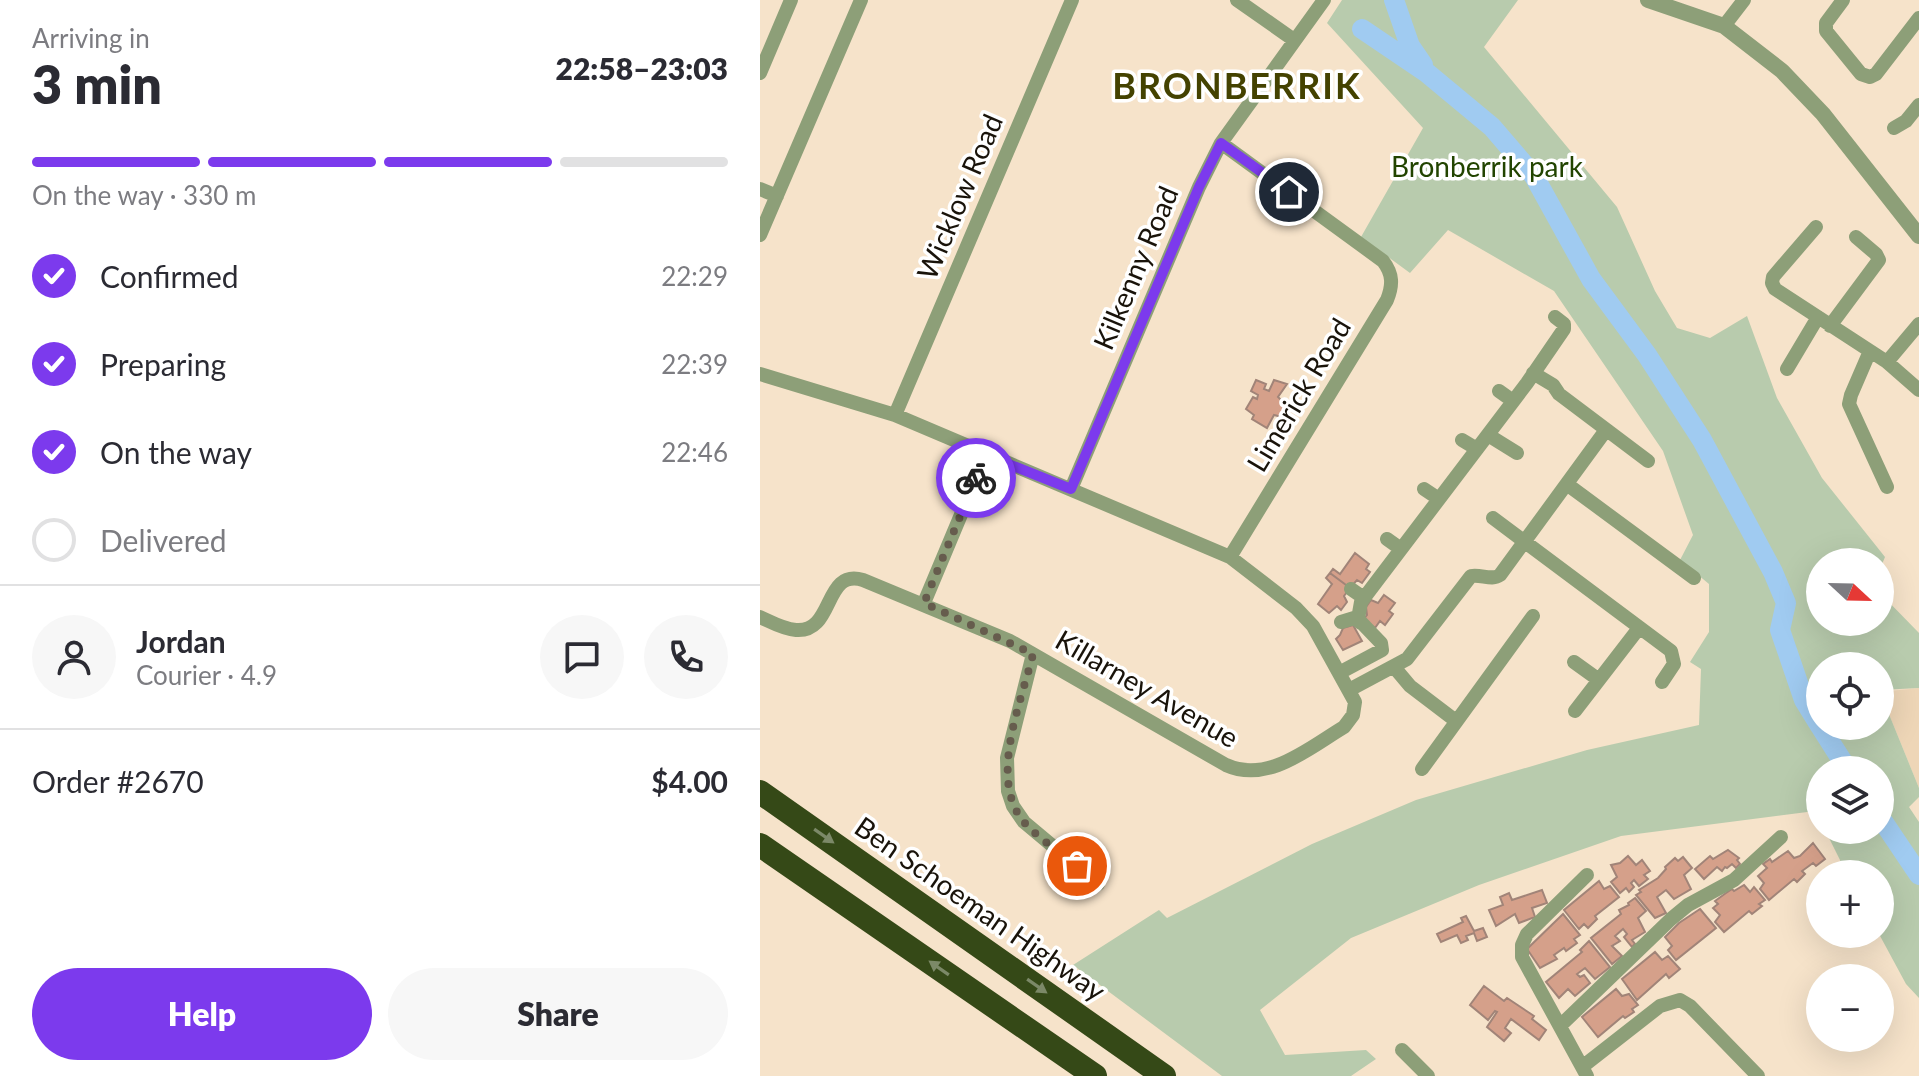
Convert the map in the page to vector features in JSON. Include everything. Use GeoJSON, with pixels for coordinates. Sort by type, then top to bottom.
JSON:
{"type":"FeatureCollection","features":[{"type":"Feature","properties":{"kind":"highway","name":"Ben Schoeman Highway"},"geometry":{"type":"LineString","coordinates":[[760,792],[1164,1076]]}},
{"type":"Feature","properties":{"kind":"highway"},"geometry":{"type":"LineString","coordinates":[[760,845],[1095,1076]]}},
{"type":"Feature","properties":{"kind":"street"},"geometry":{"type":"LineString","coordinates":[[760,73],[791,0]]}},
{"type":"Feature","properties":{"kind":"street"},"geometry":{"type":"LineString","coordinates":[[760,235],[861,0]]}},
{"type":"Feature","properties":{"kind":"street","name":"Wicklow Road"},"geometry":{"type":"LineString","coordinates":[[895,415],[1072,0]]}},
{"type":"Feature","properties":{"kind":"street"},"geometry":{"type":"LineString","coordinates":[[1237,0],[1294,40]]}},
{"type":"Feature","properties":{"kind":"street","name":"Kilkenny Road"},"geometry":{"type":"LineString","coordinates":[[1071,489],[1199,187],[1221,143],[1324,0]]}},
{"type":"Feature","properties":{"kind":"street"},"geometry":{"type":"LineString","coordinates":[[1648,0],[1724,26],[1782,71],[1919,236]]}},
{"type":"Feature","properties":{"kind":"street"},"geometry":{"type":"LineString","coordinates":[[1724,26],[1744,0]]}},
{"type":"Feature","properties":{"kind":"street"},"geometry":{"type":"LineString","coordinates":[[1843,0],[1827,20],[1826,31],[1861,74],[1867,77],[1876,74],[1919,18]]}},
{"type":"Feature","properties":{"kind":"street"},"geometry":{"type":"LineString","coordinates":[[1894,128],[1906,121],[1919,105]]}},
{"type":"Feature","properties":{"kind":"street","name":"Limerick Road"},"geometry":{"type":"LineString","coordinates":[[1221,143],[1379,257],[1387,265],[1391,278],[1387,300],[1230,557]]}},
{"type":"Feature","properties":{"kind":"street"},"geometry":{"type":"LineString","coordinates":[[760,189],[777,196]]}},
{"type":"Feature","properties":{"kind":"street"},"geometry":{"type":"LineString","coordinates":[[1816,227],[1772,283],[1781,295],[1887,362],[1919,389]]}},
{"type":"Feature","properties":{"kind":"street"},"geometry":{"type":"LineString","coordinates":[[1787,369],[1879,260],[1856,237]]}},
{"type":"Feature","properties":{"kind":"street"},"geometry":{"type":"LineString","coordinates":[[1361,623],[1358,612],[1401,549],[1415,540],[1490,438],[1513,401],[1532,381],[1548,348],[1564,329],[1564,324],[1555,317]]}},
{"type":"Feature","properties":{"kind":"street"},"geometry":{"type":"LineString","coordinates":[[1887,362],[1919,324]]}},
{"type":"Feature","properties":{"kind":"street"},"geometry":{"type":"LineString","coordinates":[[1870,351],[1849,404],[1887,487]]}},
{"type":"Feature","properties":{"kind":"street"},"geometry":{"type":"LineString","coordinates":[[760,374],[895,415],[1230,557],[1304,615],[1349,690],[1392,658]]}},
{"type":"Feature","properties":{"kind":"street"},"geometry":{"type":"LineString","coordinates":[[1532,381],[1553,385],[1559,394],[1648,461]]}},
{"type":"Feature","properties":{"kind":"street"},"geometry":{"type":"LineString","coordinates":[[1499,391],[1513,401]]}},
{"type":"Feature","properties":{"kind":"street"},"geometry":{"type":"LineString","coordinates":[[1339,673],[1382,650],[1392,658],[1407,659],[1471,576],[1497,578],[1606,430]]}},
{"type":"Feature","properties":{"kind":"street"},"geometry":{"type":"LineString","coordinates":[[1462,440],[1490,438],[1517,453]]}},
{"type":"Feature","properties":{"kind":"street"},"geometry":{"type":"LineString","coordinates":[[924,603],[986,455]]}},
{"type":"Feature","properties":{"kind":"street"},"geometry":{"type":"LineString","coordinates":[[1568,485],[1694,578]]}},
{"type":"Feature","properties":{"kind":"street"},"geometry":{"type":"LineString","coordinates":[[1424,489],[1448,494]]}},
{"type":"Feature","properties":{"kind":"street"},"geometry":{"type":"LineString","coordinates":[[1493,518],[1673,654],[1674,664],[1662,682]]}},
{"type":"Feature","properties":{"kind":"street"},"geometry":{"type":"LineString","coordinates":[[1387,539],[1401,549]]}},
{"type":"Feature","properties":{"kind":"street","name":"Killarney Avenue"},"geometry":{"type":"LineString","coordinates":[[760,617],[789,629],[810,628],[821,620],[835,588],[850,578],[863,580],[924,603],[1033,654],[1226,765],[1242,771],[1271,768],[1348,723],[1355,706],[1349,690]]}},
{"type":"Feature","properties":{"kind":"street"},"geometry":{"type":"LineString","coordinates":[[1351,589],[1373,592]]}},
{"type":"Feature","properties":{"kind":"street"},"geometry":{"type":"LineString","coordinates":[[1422,769],[1533,616]]}},
{"type":"Feature","properties":{"kind":"street"},"geometry":{"type":"LineString","coordinates":[[1341,622],[1354,618],[1361,623],[1392,658],[1410,686],[1456,721]]}},
{"type":"Feature","properties":{"kind":"street"},"geometry":{"type":"LineString","coordinates":[[1575,711],[1639,628]]}},
{"type":"Feature","properties":{"kind":"street"},"geometry":{"type":"LineString","coordinates":[[1033,654],[1007,758],[1008,791],[1013,806],[1024,822],[1098,884]]}},
{"type":"Feature","properties":{"kind":"street"},"geometry":{"type":"LineString","coordinates":[[1574,662],[1599,680]]}},
{"type":"Feature","properties":{"kind":"street"},"geometry":{"type":"LineString","coordinates":[[1561,1025],[1671,919],[1688,905],[1734,880],[1781,837]]}},
{"type":"Feature","properties":{"kind":"street"},"geometry":{"type":"LineString","coordinates":[[1587,875],[1527,934],[1522,945],[1522,957],[1585,1072],[1660,1006],[1680,1000],[1690,1006],[1758,1076]]}},
{"type":"Feature","properties":{"kind":"street"},"geometry":{"type":"LineString","coordinates":[[1402,1050],[1428,1076]]}},
{"type":"Feature","properties":{"kind":"shaded area"},"geometry":{"type":"Polygon","coordinates":[[[1919,688],[1919,788],[1894,726],[1894,691],[1919,688]]]}},
{"type":"Feature","properties":{"kind":"green space","name":"Bronberrik park"},"geometry":{"type":"Polygon","coordinates":[[[1342,0],[1518,0],[1484,47],[1617,207],[1655,291],[1677,328],[1710,338],[1747,316],[1777,398],[1822,478],[1878,548],[1806,548],[1806,636],[1894,636],[1894,607],[1919,633],[1919,688],[1894,689],[1894,652],[1806,652],[1806,740],[1894,740],[1894,726],[1919,788],[1919,797],[1909,807],[1919,822],[1919,998],[1906,984],[1887,948],[1894,948],[1894,860],[1840,860],[1832,844],[1894,844],[1894,756],[1806,756],[1806,812],[1621,836],[1479,885],[1351,938],[1260,1010],[1285,1055],[1366,1050],[1376,1059],[1351,1076],[1222,1076],[1073,965],[1159,910],[1167,918],[1312,844],[1416,800],[1587,750],[1699,725],[1701,669],[1690,662],[1709,632],[1709,584],[1680,560],[1693,535],[1663,451],[1554,291],[1448,230],[1410,273],[1361,237],[1423,128],[1327,23],[1342,0]]]}},
{"type":"Feature","properties":{"kind":"building"},"geometry":{"type":"Polygon","coordinates":[[[1256,380],[1266,384],[1264,389],[1269,391],[1274,380],[1287,384],[1278,397],[1288,407],[1282,417],[1274,415],[1267,428],[1252,419],[1254,415],[1246,409],[1253,397],[1257,399],[1258,395],[1251,391],[1256,380]]]}},
{"type":"Feature","properties":{"kind":"building"},"geometry":{"type":"Polygon","coordinates":[[[1355,553],[1369,564],[1366,569],[1370,572],[1362,583],[1357,580],[1350,588],[1330,573],[1333,569],[1340,574],[1355,553]]]}},
{"type":"Feature","properties":{"kind":"building"},"geometry":{"type":"Polygon","coordinates":[[[1330,573],[1350,588],[1344,596],[1347,602],[1341,610],[1337,606],[1329,613],[1318,604],[1332,584],[1326,578],[1330,573]]]}},
{"type":"Feature","properties":{"kind":"building"},"geometry":{"type":"Polygon","coordinates":[[[1384,595],[1395,603],[1389,611],[1393,614],[1385,625],[1380,621],[1375,628],[1363,620],[1367,615],[1366,607],[1371,600],[1378,603],[1384,595]]]}},
{"type":"Feature","properties":{"kind":"building"},"geometry":{"type":"Polygon","coordinates":[[[1353,625],[1362,641],[1343,650],[1336,639],[1343,628],[1353,625]]]}},
{"type":"Feature","properties":{"kind":"building"},"geometry":{"type":"Polygon","coordinates":[[[1814,844],[1825,859],[1806,860],[1806,868],[1802,871],[1805,874],[1769,900],[1760,889],[1764,883],[1758,876],[1767,868],[1763,864],[1788,851],[1794,858],[1814,844]]]}},
{"type":"Feature","properties":{"kind":"building"},"geometry":{"type":"Polygon","coordinates":[[[1728,850],[1739,858],[1740,864],[1736,868],[1732,864],[1722,871],[1717,867],[1704,879],[1695,869],[1710,856],[1713,859],[1728,850]]]}},
{"type":"Feature","properties":{"kind":"building"},"geometry":{"type":"Polygon","coordinates":[[[1628,856],[1636,865],[1642,860],[1650,871],[1644,875],[1648,879],[1639,886],[1634,880],[1631,883],[1634,887],[1629,892],[1626,888],[1620,893],[1611,882],[1617,877],[1611,865],[1620,863],[1628,856]]]}},
{"type":"Feature","properties":{"kind":"building"},"geometry":{"type":"Polygon","coordinates":[[[1683,857],[1692,868],[1684,875],[1691,889],[1674,899],[1666,890],[1657,897],[1666,913],[1655,918],[1636,895],[1658,878],[1675,858],[1678,861],[1683,857]]]}},
{"type":"Feature","properties":{"kind":"building"},"geometry":{"type":"Polygon","coordinates":[[[1599,881],[1604,889],[1610,886],[1619,897],[1595,916],[1597,919],[1588,928],[1584,924],[1579,929],[1564,910],[1599,881]]]}},
{"type":"Feature","properties":{"kind":"building"},"geometry":{"type":"Polygon","coordinates":[[[1744,885],[1750,892],[1754,887],[1765,900],[1752,914],[1749,911],[1724,932],[1715,922],[1720,915],[1713,908],[1718,904],[1715,901],[1744,885]]]}},
{"type":"Feature","properties":{"kind":"building"},"geometry":{"type":"Polygon","coordinates":[[[1542,890],[1547,903],[1532,908],[1535,917],[1519,923],[1515,914],[1496,926],[1489,910],[1503,905],[1500,897],[1509,893],[1512,900],[1542,890]]]}},
{"type":"Feature","properties":{"kind":"building"},"geometry":{"type":"Polygon","coordinates":[[[1635,898],[1646,911],[1638,918],[1645,932],[1632,940],[1635,944],[1632,947],[1624,937],[1627,934],[1623,929],[1615,936],[1620,941],[1612,946],[1622,956],[1612,964],[1591,938],[1621,914],[1619,910],[1635,898]]]}},
{"type":"Feature","properties":{"kind":"building"},"geometry":{"type":"Polygon","coordinates":[[[1700,909],[1716,928],[1676,960],[1668,950],[1672,946],[1665,937],[1700,909]]]}},
{"type":"Feature","properties":{"kind":"building"},"geometry":{"type":"Polygon","coordinates":[[[1563,914],[1580,935],[1574,939],[1577,943],[1566,951],[1564,948],[1554,955],[1557,959],[1540,968],[1527,949],[1563,914]]]}},
{"type":"Feature","properties":{"kind":"building"},"geometry":{"type":"Polygon","coordinates":[[[1466,916],[1474,931],[1483,928],[1487,937],[1477,941],[1474,933],[1466,936],[1468,940],[1461,943],[1457,935],[1441,942],[1437,934],[1463,922],[1461,918],[1466,916]]]}},
{"type":"Feature","properties":{"kind":"building"},"geometry":{"type":"Polygon","coordinates":[[[1589,941],[1610,967],[1595,979],[1585,968],[1577,974],[1580,977],[1584,975],[1590,983],[1575,996],[1568,989],[1559,998],[1546,982],[1582,952],[1580,950],[1589,941]]]}},
{"type":"Feature","properties":{"kind":"building"},"geometry":{"type":"Polygon","coordinates":[[[1655,952],[1662,960],[1668,956],[1680,969],[1669,978],[1666,974],[1637,1000],[1622,979],[1655,952]]]}},
{"type":"Feature","properties":{"kind":"building"},"geometry":{"type":"Polygon","coordinates":[[[1484,986],[1504,1001],[1507,998],[1534,1016],[1532,1019],[1546,1030],[1539,1040],[1511,1019],[1505,1028],[1511,1033],[1504,1041],[1487,1027],[1497,1012],[1488,1020],[1470,1005],[1484,986]]]}},
{"type":"Feature","properties":{"kind":"building"},"geometry":{"type":"Polygon","coordinates":[[[1616,989],[1622,996],[1629,994],[1638,1005],[1632,1009],[1634,1012],[1625,1018],[1623,1016],[1598,1037],[1582,1017],[1616,989]]]}},
{"type":"Feature","properties":{"kind":"waterway"},"geometry":{"type":"LineString","coordinates":[[1394,0],[1410,46],[1423,65]]}},
{"type":"Feature","properties":{"kind":"waterway"},"geometry":{"type":"LineString","coordinates":[[1362,29],[1427,73],[1492,127],[1534,176],[1591,279],[1647,355],[1702,440],[1773,572],[1786,603],[1780,630],[1806,703]]}},
{"type":"Feature","properties":{"kind":"waterway"},"geometry":{"type":"LineString","coordinates":[[1829,740],[1839,756]]}},
{"type":"Feature","properties":{"kind":"waterway"},"geometry":{"type":"LineString","coordinates":[[1894,838],[1919,875]]}},
{"type":"Feature","properties":{"kind":"way so far"},"geometry":{"type":"LineString","coordinates":[[976,478],[924,603],[1033,654],[1007,758],[1008,791],[1013,806],[1024,822],[1077,866]]}},
{"type":"Feature","properties":{"kind":"district","name":"BRONBERRIK"},"geometry":{"type":"Point","coordinates":[1237,86]}},
{"type":"Feature","properties":{"kind":"route"},"geometry":{"type":"LineString","coordinates":[[976,478],[986,455],[1071,489],[1199,187],[1221,143],[1289,192]]}}]}
